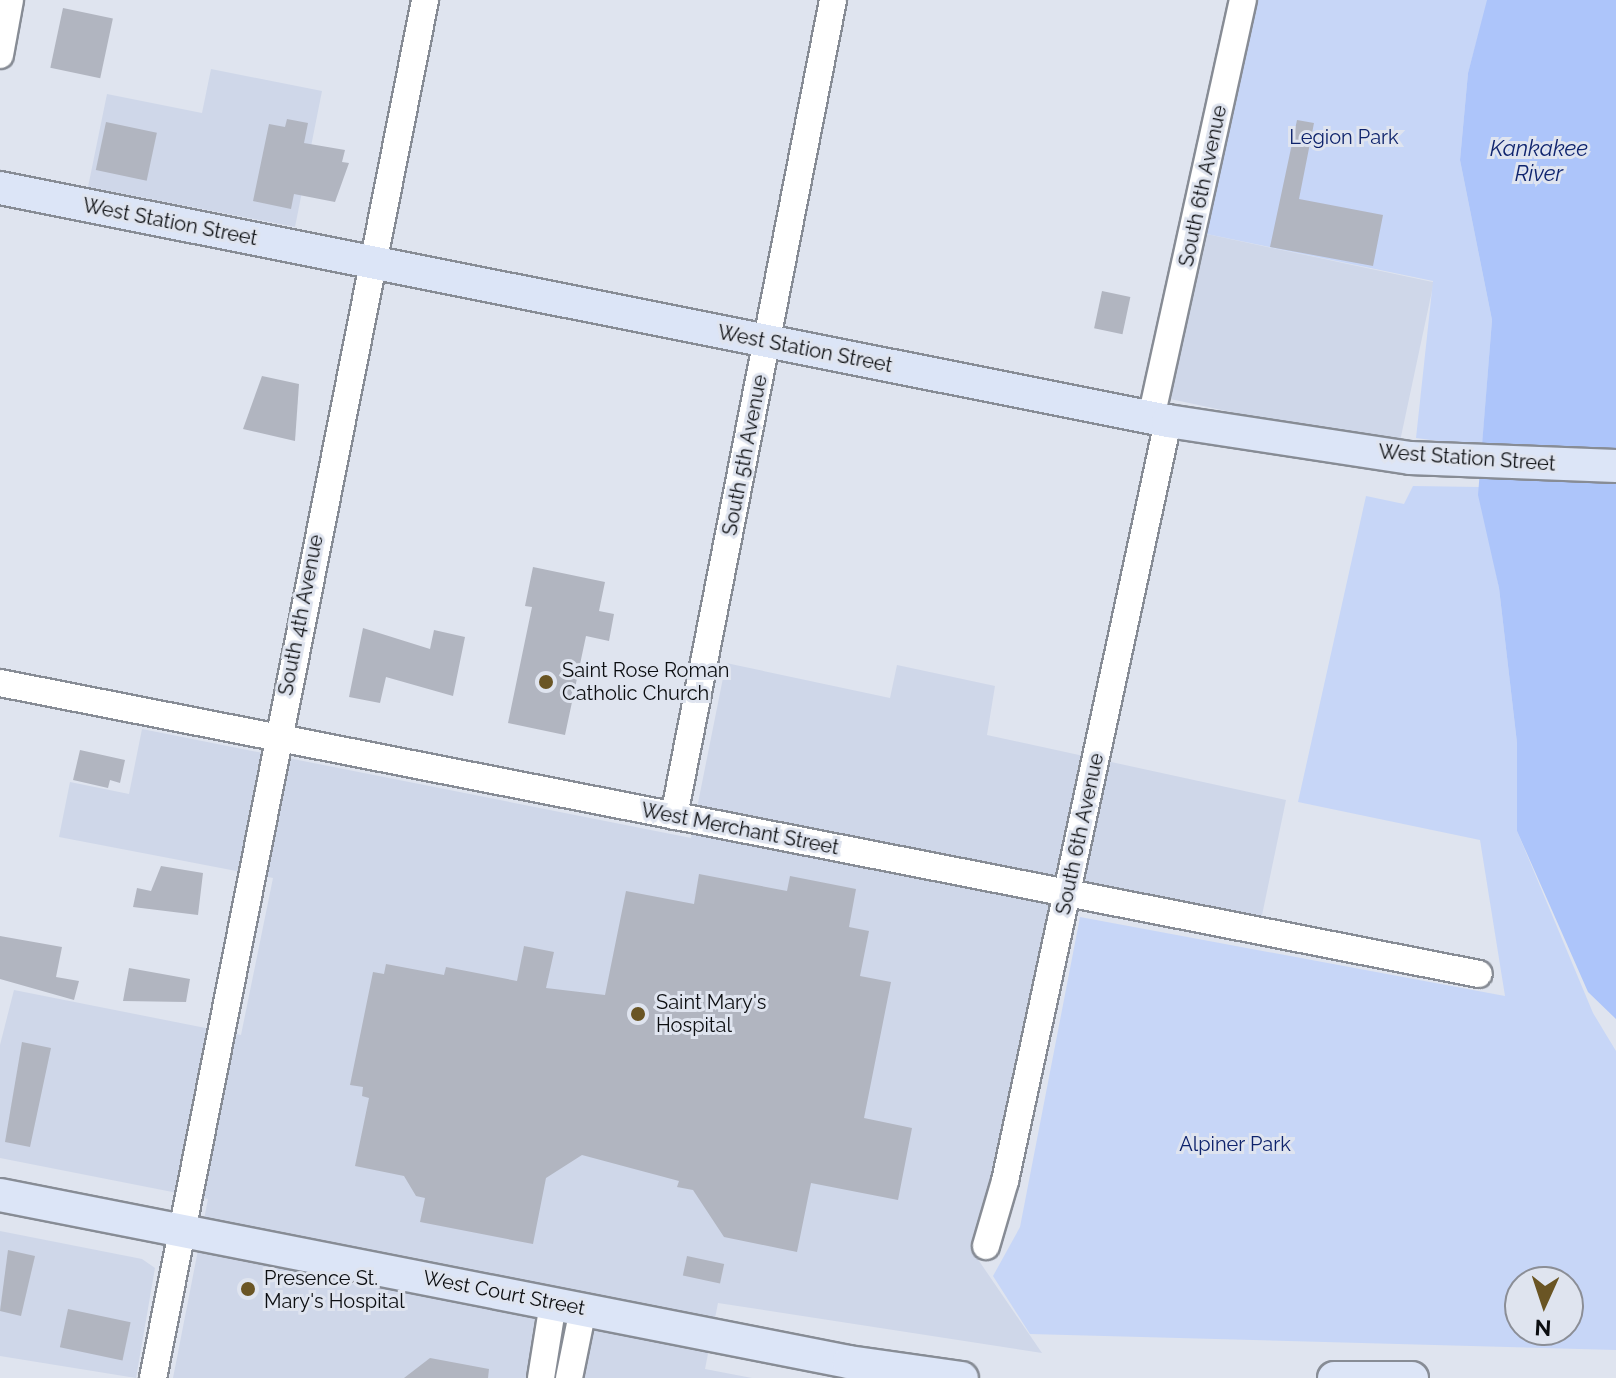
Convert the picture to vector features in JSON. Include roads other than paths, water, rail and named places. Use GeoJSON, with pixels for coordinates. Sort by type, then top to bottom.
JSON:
{"type":"FeatureCollection","features":[{"type":"Feature","properties":{"kind":"main road","name":"West Station Street"},"geometry":{"type":"LineString","coordinates":[[0,188],[1160,420],[1410,458],[1616,466]]}},
{"type":"Feature","properties":{"kind":"main road","name":"West Court Street"},"geometry":{"type":"LineString","coordinates":[[0,1195],[568,1306],[962,1378]]}},
{"type":"Feature","properties":{"kind":"main road"},"geometry":{"type":"LineString","coordinates":[[1334,1378],[1412,1378]]}},
{"type":"Feature","properties":{"kind":"street"},"geometry":{"type":"LineString","coordinates":[[0,55],[10,0]]}},
{"type":"Feature","properties":{"kind":"street","name":"South 4th Avenue"},"geometry":{"type":"LineString","coordinates":[[153,1378],[425,0]]}},
{"type":"Feature","properties":{"kind":"street","name":"South 5th Avenue"},"geometry":{"type":"LineString","coordinates":[[674,816],[833,0]]}},
{"type":"Feature","properties":{"kind":"street","name":"South 6th Avenue"},"geometry":{"type":"LineString","coordinates":[[986,1246],[1067,893],[1243,0]]}},
{"type":"Feature","properties":{"kind":"street","name":"West Merchant Street"},"geometry":{"type":"LineString","coordinates":[[0,683],[1479,974]]}},
{"type":"Feature","properties":{"kind":"street"},"geometry":{"type":"LineString","coordinates":[[541,1378],[568,1306]]}},
{"type":"Feature","properties":{"kind":"street"},"geometry":{"type":"LineString","coordinates":[[568,1306],[569,1378]]}},
{"type":"Feature","properties":{"kind":"water","name":"Kankakee River"},"geometry":{"type":"Polygon","coordinates":[[[1487,0],[1616,0],[1616,1019],[1588,992],[1517,831],[1517,743],[1499,588],[1478,495],[1492,320],[1460,160],[1468,73],[1487,0]]]}},
{"type":"Feature","properties":{"kind":"place","name":"Saint Rose Roman Catholic Church"},"geometry":{"type":"Point","coordinates":[546,682]}},
{"type":"Feature","properties":{"kind":"place","name":"Saint Mary's Hospital"},"geometry":{"type":"Point","coordinates":[638,1014]}},
{"type":"Feature","properties":{"kind":"place","name":"Presence St. Mary's Hospital"},"geometry":{"type":"Point","coordinates":[248,1289]}},
{"type":"Feature","properties":{"kind":"park label","name":"Legion Park"},"geometry":{"type":"Point","coordinates":[1344,137]}},
{"type":"Feature","properties":{"kind":"park label","name":"Alpiner Park"},"geometry":{"type":"Point","coordinates":[1235,1144]}}]}
